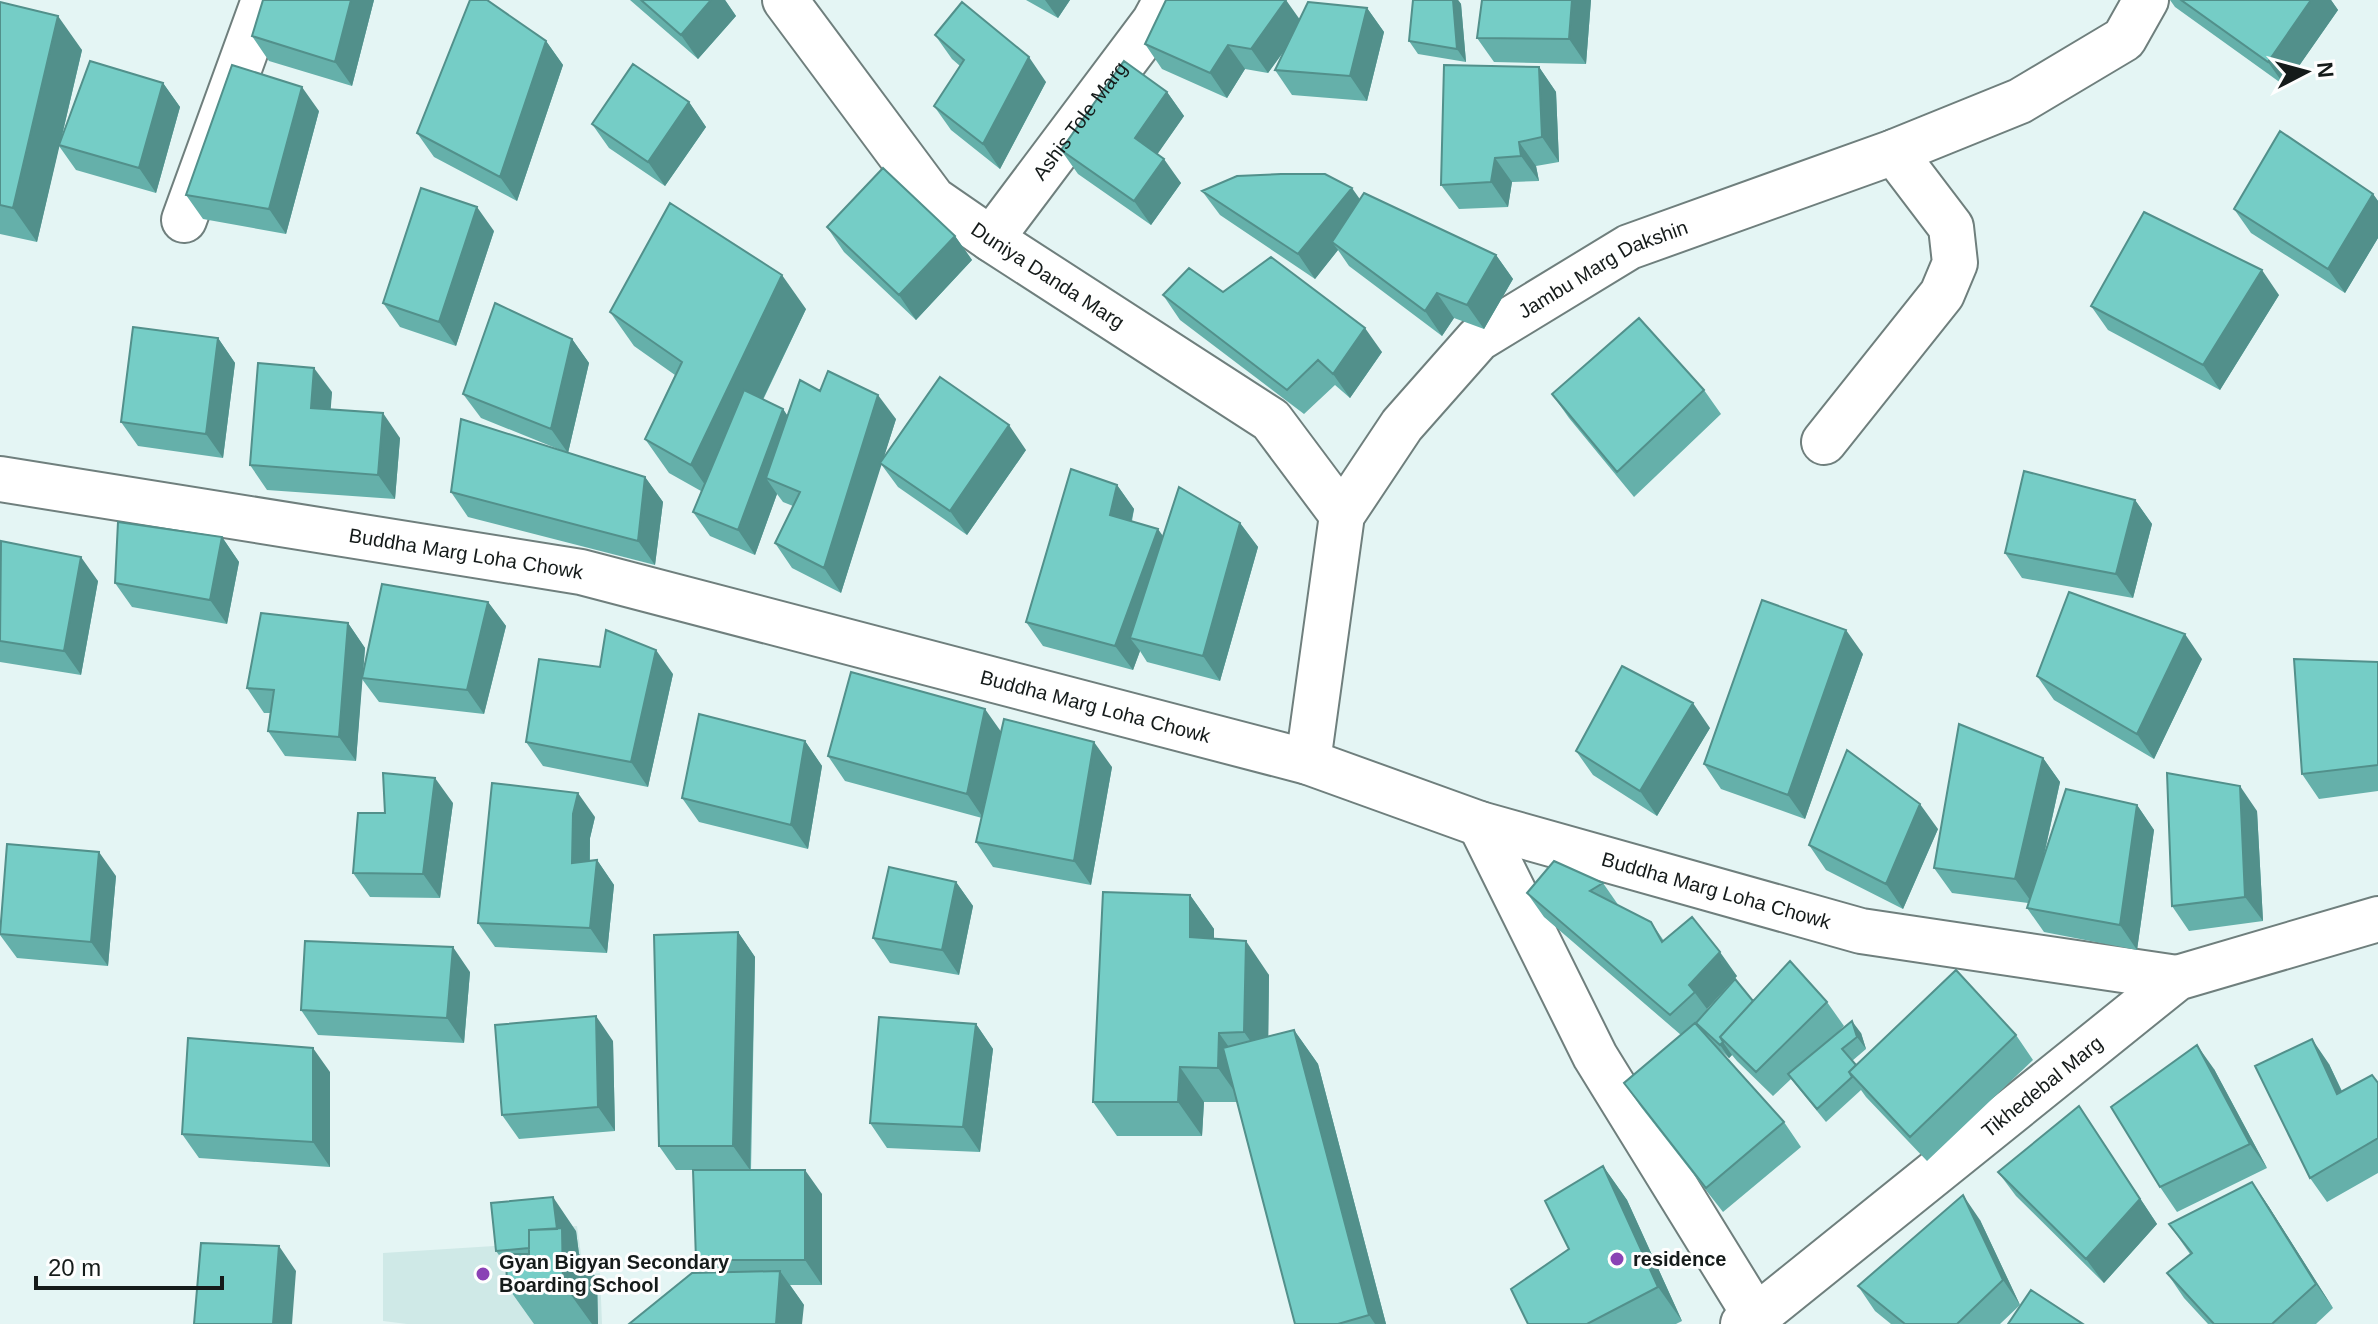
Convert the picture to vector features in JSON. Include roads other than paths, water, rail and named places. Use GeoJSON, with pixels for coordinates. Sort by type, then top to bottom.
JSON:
{"type":"FeatureCollection","features":[{"type":"Feature","properties":{"kind":"street"},"geometry":{"type":"LineString","coordinates":[[184,220],[264,0]]}},
{"type":"Feature","properties":{"kind":"street","name":"Duniya Danda Marg"},"geometry":{"type":"LineString","coordinates":[[785,0],[933,199],[1271,420],[1342,515]]}},
{"type":"Feature","properties":{"kind":"street","name":"Ashis Tole Marg"},"geometry":{"type":"LineString","coordinates":[[991,239],[1154,22],[1166,0]]}},
{"type":"Feature","properties":{"kind":"street","name":"Jambu Marg Dakshin"},"geometry":{"type":"LineString","coordinates":[[1308,762],[1342,515],[1402,425],[1478,339],[1629,247],[1894,152],[2020,101],[2124,39],[2146,0]]}},
{"type":"Feature","properties":{"kind":"street"},"geometry":{"type":"LineString","coordinates":[[1824,442],[1942,294],[1955,263],[1951,227],[1894,152]]}},
{"type":"Feature","properties":{"kind":"street","name":"Buddha Marg Loha Chowk"},"geometry":{"type":"LineString","coordinates":[[0,479],[581,572],[1308,762],[1480,824],[1861,931],[2177,978]]}},
{"type":"Feature","properties":{"kind":"street"},"geometry":{"type":"LineString","coordinates":[[1480,824],[1595,1056],[1750,1320]]}},
{"type":"Feature","properties":{"kind":"street","name":"Tikhedebal Marg"},"geometry":{"type":"LineString","coordinates":[[1750,1320],[2177,978],[2378,919]]}},
{"type":"Feature","properties":{"kind":"place","name":"residence"},"geometry":{"type":"Point","coordinates":[1617,1259]}},
{"type":"Feature","properties":{"kind":"place","name":"Gyan Bigyan Secondary Boarding School"},"geometry":{"type":"Point","coordinates":[483,1274]}}]}
